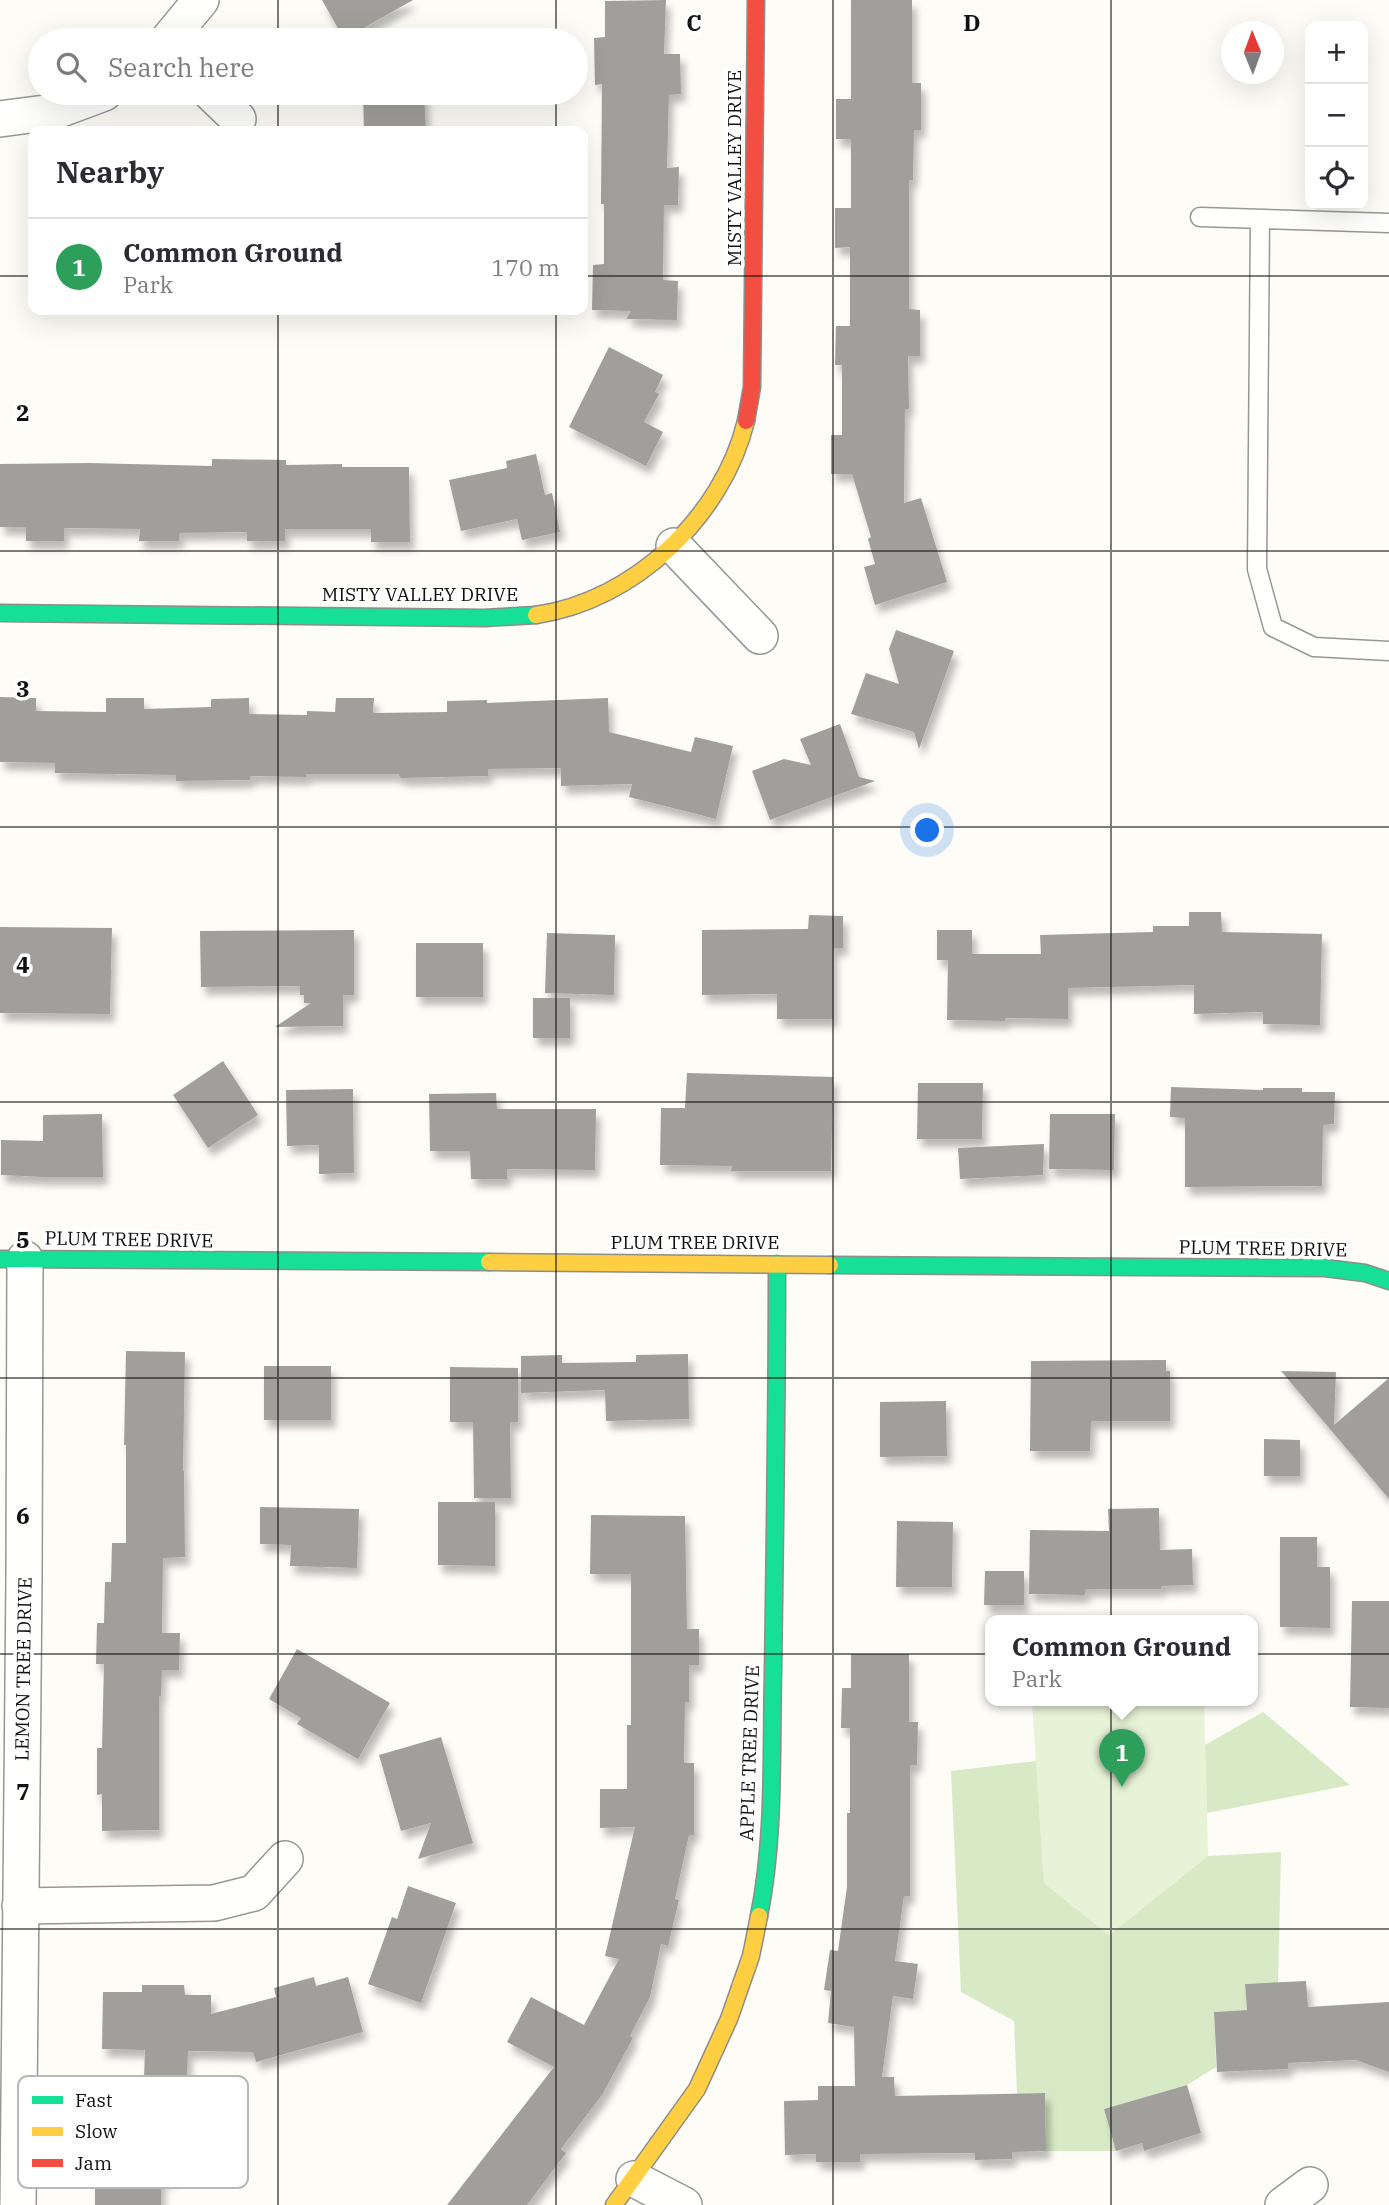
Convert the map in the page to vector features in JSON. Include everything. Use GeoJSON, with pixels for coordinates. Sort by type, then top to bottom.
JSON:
{"type":"FeatureCollection","features":[{"type":"Feature","properties":{"kind":"street"},"geometry":{"type":"LineString","coordinates":[[179,28],[201,0]]}},
{"type":"Feature","properties":{"kind":"street","name":"MISTY VALLEY DRIVE"},"geometry":{"type":"LineString","coordinates":[[0,613],[485,618],[546,613],[596,598],[640,573],[674,546],[724,477],[743,432],[752,387],[756,0]]}},
{"type":"Feature","properties":{"kind":"street"},"geometry":{"type":"LineString","coordinates":[[0,119],[53,112],[72,105]]}},
{"type":"Feature","properties":{"kind":"street"},"geometry":{"type":"LineString","coordinates":[[223,105],[238,119]]}},
{"type":"Feature","properties":{"kind":"street"},"geometry":{"type":"LineString","coordinates":[[674,546],[760,636]]}},
{"type":"Feature","properties":{"kind":"street","name":"PLUM TREE DRIVE"},"geometry":{"type":"LineString","coordinates":[[12,1259],[1325,1268],[1365,1273],[1389,1281]]}},
{"type":"Feature","properties":{"kind":"street","name":"LEMON TREE DRIVE"},"geometry":{"type":"LineString","coordinates":[[12,1259],[24,1578],[19,2076]]}},
{"type":"Feature","properties":{"kind":"street","name":"APPLE TREE DRIVE"},"geometry":{"type":"LineString","coordinates":[[624,2192],[697,2089],[729,2019],[751,1956],[764,1891],[770,1812],[777,1452],[777,1264]]}},
{"type":"Feature","properties":{"kind":"street"},"geometry":{"type":"LineString","coordinates":[[20,1906],[214,1903],[254,1893],[285,1859]]}},
{"type":"Feature","properties":{"kind":"street"},"geometry":{"type":"LineString","coordinates":[[624,2192],[684,2205]]}},
{"type":"Feature","properties":{"kind":"lane"},"geometry":{"type":"LineString","coordinates":[[1200,217],[1389,223]]}},
{"type":"Feature","properties":{"kind":"lane"},"geometry":{"type":"LineString","coordinates":[[1260,219],[1257,569],[1273,627],[1314,647],[1389,651]]}},
{"type":"Feature","properties":{"kind":"green space"},"geometry":{"type":"Polygon","coordinates":[[[1032,1706],[1204,1706],[1208,1856],[1109,1935],[1044,1883],[1032,1706]]]}},
{"type":"Feature","properties":{"kind":"green space"},"geometry":{"type":"Polygon","coordinates":[[[1263,1712],[1350,1785],[1207,1813],[1205,1745],[1263,1712]]]}},
{"type":"Feature","properties":{"kind":"green space"},"geometry":{"type":"Polygon","coordinates":[[[1036,1761],[1044,1883],[1109,1935],[1208,1856],[1281,1852],[1278,1983],[1245,1984],[1247,2010],[1214,2012],[1216,2067],[1187,2085],[1104,2109],[1116,2151],[1046,2151],[1045,2093],[1017,2094],[1014,2021],[961,1992],[951,1771],[1036,1761]]]}},
{"type":"Feature","properties":{"kind":"building"},"geometry":{"type":"Polygon","coordinates":[[[322,0],[413,0],[363,28],[338,28],[322,0]]]}},
{"type":"Feature","properties":{"kind":"building"},"geometry":{"type":"Polygon","coordinates":[[[666,0],[664,54],[680,54],[681,94],[669,95],[667,168],[679,167],[678,205],[664,205],[663,280],[678,281],[677,320],[626,319],[631,311],[592,310],[593,265],[604,264],[604,204],[601,204],[602,84],[595,85],[594,38],[605,37],[605,1],[666,0]]]}},
{"type":"Feature","properties":{"kind":"building"},"geometry":{"type":"Polygon","coordinates":[[[851,0],[912,0],[912,83],[921,83],[921,130],[914,130],[913,180],[909,180],[909,309],[920,310],[920,356],[908,356],[909,409],[905,409],[904,503],[921,498],[947,582],[875,605],[864,567],[875,564],[868,539],[871,537],[852,474],[831,474],[831,435],[842,435],[842,365],[835,365],[836,326],[850,326],[850,247],[835,248],[835,208],[851,208],[851,139],[836,139],[836,99],[851,99],[851,0]]]}},
{"type":"Feature","properties":{"kind":"building"},"geometry":{"type":"Polygon","coordinates":[[[363,105],[425,105],[426,126],[364,126],[363,105]]]}},
{"type":"Feature","properties":{"kind":"building"},"geometry":{"type":"Polygon","coordinates":[[[609,347],[663,375],[655,392],[659,394],[644,422],[663,432],[646,466],[569,427],[609,347]]]}},
{"type":"Feature","properties":{"kind":"building"},"geometry":{"type":"Polygon","coordinates":[[[536,454],[545,495],[552,493],[560,532],[522,540],[517,519],[461,531],[449,480],[507,468],[506,461],[536,454]]]}},
{"type":"Feature","properties":{"kind":"building"},"geometry":{"type":"Polygon","coordinates":[[[212,459],[286,460],[286,465],[409,467],[410,542],[371,542],[371,529],[285,529],[285,541],[247,541],[247,532],[179,533],[179,541],[139,541],[140,529],[64,528],[64,541],[26,541],[26,527],[0,527],[0,464],[212,466],[212,459]]]}},
{"type":"Feature","properties":{"kind":"building"},"geometry":{"type":"Polygon","coordinates":[[[896,630],[954,651],[919,749],[914,732],[851,714],[866,673],[899,684],[889,649],[896,630]]]}},
{"type":"Feature","properties":{"kind":"building"},"geometry":{"type":"Polygon","coordinates":[[[0,697],[36,698],[36,711],[106,712],[106,698],[144,698],[144,709],[211,707],[211,699],[249,698],[249,714],[307,715],[307,711],[335,712],[336,698],[374,698],[373,713],[447,712],[447,701],[487,700],[487,703],[608,698],[609,732],[691,752],[695,737],[733,746],[716,819],[629,797],[632,784],[561,786],[561,768],[488,769],[488,776],[401,778],[398,774],[306,774],[306,777],[250,776],[250,780],[176,781],[176,775],[55,773],[55,763],[0,762],[0,697]]]}},
{"type":"Feature","properties":{"kind":"building"},"geometry":{"type":"Polygon","coordinates":[[[840,724],[859,777],[875,781],[770,820],[752,771],[784,759],[811,765],[800,739],[840,724]]]}},
{"type":"Feature","properties":{"kind":"building"},"geometry":{"type":"Polygon","coordinates":[[[1189,912],[1221,912],[1222,932],[1322,934],[1320,1025],[1263,1024],[1263,1012],[1194,1014],[1194,985],[1068,988],[1068,1019],[947,1020],[948,960],[937,960],[937,930],[972,930],[972,954],[1041,954],[1040,935],[1153,932],[1153,926],[1189,926],[1189,912]]]}},
{"type":"Feature","properties":{"kind":"building"},"geometry":{"type":"Polygon","coordinates":[[[809,915],[843,916],[843,948],[833,948],[833,1019],[777,1019],[777,994],[702,995],[702,930],[808,929],[809,915]]]}},
{"type":"Feature","properties":{"kind":"building"},"geometry":{"type":"Polygon","coordinates":[[[0,927],[112,928],[110,1014],[0,1013],[0,927]]]}},
{"type":"Feature","properties":{"kind":"building"},"geometry":{"type":"Polygon","coordinates":[[[354,930],[354,995],[343,995],[343,1026],[275,1027],[311,1003],[304,1003],[300,986],[201,987],[200,931],[354,930]]]}},
{"type":"Feature","properties":{"kind":"building"},"geometry":{"type":"Polygon","coordinates":[[[547,933],[615,935],[614,995],[545,993],[547,933]]]}},
{"type":"Feature","properties":{"kind":"building"},"geometry":{"type":"Polygon","coordinates":[[[416,943],[483,943],[483,997],[416,997],[416,943]]]}},
{"type":"Feature","properties":{"kind":"building"},"geometry":{"type":"Polygon","coordinates":[[[533,998],[570,998],[570,1038],[533,1038],[533,998]]]}},
{"type":"Feature","properties":{"kind":"building"},"geometry":{"type":"Polygon","coordinates":[[[223,1061],[258,1115],[208,1148],[173,1095],[223,1061]]]}},
{"type":"Feature","properties":{"kind":"building"},"geometry":{"type":"Polygon","coordinates":[[[687,1073],[833,1077],[831,1171],[731,1171],[732,1166],[660,1165],[661,1108],[685,1108],[687,1073]]]}},
{"type":"Feature","properties":{"kind":"building"},"geometry":{"type":"Polygon","coordinates":[[[918,1083],[983,1083],[982,1139],[917,1139],[918,1083]]]}},
{"type":"Feature","properties":{"kind":"building"},"geometry":{"type":"Polygon","coordinates":[[[1171,1087],[1263,1090],[1302,1088],[1302,1092],[1335,1092],[1334,1124],[1323,1125],[1322,1186],[1185,1187],[1185,1118],[1170,1117],[1171,1087]]]}},
{"type":"Feature","properties":{"kind":"building"},"geometry":{"type":"Polygon","coordinates":[[[353,1089],[354,1173],[319,1174],[319,1145],[287,1146],[286,1090],[353,1089]]]}},
{"type":"Feature","properties":{"kind":"building"},"geometry":{"type":"Polygon","coordinates":[[[496,1093],[497,1109],[596,1109],[595,1170],[507,1169],[507,1179],[471,1179],[470,1151],[430,1151],[429,1094],[496,1093]]]}},
{"type":"Feature","properties":{"kind":"building"},"geometry":{"type":"Polygon","coordinates":[[[102,1114],[103,1177],[1,1175],[1,1140],[43,1141],[43,1115],[102,1114]]]}},
{"type":"Feature","properties":{"kind":"building"},"geometry":{"type":"Polygon","coordinates":[[[1050,1114],[1115,1114],[1114,1170],[1049,1169],[1050,1114]]]}},
{"type":"Feature","properties":{"kind":"building"},"geometry":{"type":"Polygon","coordinates":[[[1044,1144],[1043,1175],[960,1179],[958,1148],[1044,1144]]]}},
{"type":"Feature","properties":{"kind":"building"},"geometry":{"type":"Polygon","coordinates":[[[126,1351],[185,1352],[185,1557],[163,1558],[162,1633],[180,1633],[179,1670],[162,1670],[159,1696],[159,1830],[102,1831],[102,1794],[97,1795],[97,1748],[102,1748],[104,1664],[96,1664],[97,1623],[104,1623],[105,1582],[111,1582],[112,1543],[126,1543],[126,1351]]]}},
{"type":"Feature","properties":{"kind":"building"},"geometry":{"type":"Polygon","coordinates":[[[688,1354],[689,1419],[606,1421],[605,1390],[521,1393],[521,1356],[562,1355],[562,1363],[636,1362],[636,1355],[688,1354]]]}},
{"type":"Feature","properties":{"kind":"building"},"geometry":{"type":"Polygon","coordinates":[[[1166,1360],[1166,1371],[1170,1371],[1170,1421],[1091,1421],[1090,1451],[1030,1451],[1031,1361],[1166,1360]]]}},
{"type":"Feature","properties":{"kind":"building"},"geometry":{"type":"Polygon","coordinates":[[[264,1366],[331,1366],[331,1420],[264,1420],[264,1366]]]}},
{"type":"Feature","properties":{"kind":"building"},"geometry":{"type":"Polygon","coordinates":[[[450,1367],[518,1368],[518,1422],[510,1422],[511,1498],[474,1498],[473,1422],[450,1422],[450,1367]]]}},
{"type":"Feature","properties":{"kind":"building"},"geometry":{"type":"Polygon","coordinates":[[[1281,1371],[1336,1372],[1334,1425],[1389,1378],[1389,1499],[1281,1371]]]}},
{"type":"Feature","properties":{"kind":"building"},"geometry":{"type":"Polygon","coordinates":[[[946,1401],[947,1456],[880,1457],[880,1402],[946,1401]]]}},
{"type":"Feature","properties":{"kind":"building"},"geometry":{"type":"Polygon","coordinates":[[[1264,1439],[1300,1440],[1300,1476],[1264,1476],[1264,1439]]]}},
{"type":"Feature","properties":{"kind":"building"},"geometry":{"type":"Polygon","coordinates":[[[438,1502],[495,1502],[495,1566],[438,1565],[438,1502]]]}},
{"type":"Feature","properties":{"kind":"building"},"geometry":{"type":"Polygon","coordinates":[[[260,1507],[359,1509],[357,1568],[290,1566],[291,1545],[260,1544],[260,1507]]]}},
{"type":"Feature","properties":{"kind":"building"},"geometry":{"type":"Polygon","coordinates":[[[1159,1508],[1160,1550],[1192,1549],[1193,1585],[1161,1586],[1161,1589],[1086,1589],[1085,1595],[1029,1594],[1030,1530],[1109,1531],[1108,1509],[1159,1508]]]}},
{"type":"Feature","properties":{"kind":"building"},"geometry":{"type":"Polygon","coordinates":[[[591,1515],[685,1516],[687,1629],[699,1629],[699,1665],[689,1665],[689,1702],[685,1702],[684,1763],[694,1763],[694,1835],[689,1835],[675,1899],[679,1900],[668,1946],[661,1944],[650,1997],[630,2036],[633,2038],[602,2095],[561,2149],[566,2153],[527,2205],[447,2205],[554,2067],[507,2042],[531,1997],[584,2025],[619,1959],[605,1956],[635,1827],[600,1828],[600,1789],[627,1789],[627,1725],[631,1725],[631,1574],[590,1574],[591,1515]]]}},
{"type":"Feature","properties":{"kind":"building"},"geometry":{"type":"Polygon","coordinates":[[[897,1521],[953,1522],[952,1587],[896,1587],[897,1521]]]}},
{"type":"Feature","properties":{"kind":"building"},"geometry":{"type":"Polygon","coordinates":[[[1280,1537],[1317,1537],[1317,1567],[1330,1567],[1330,1628],[1280,1627],[1280,1537]]]}},
{"type":"Feature","properties":{"kind":"building"},"geometry":{"type":"Polygon","coordinates":[[[985,1571],[1024,1571],[1024,1605],[984,1605],[985,1571]]]}},
{"type":"Feature","properties":{"kind":"building"},"geometry":{"type":"Polygon","coordinates":[[[1352,1601],[1389,1601],[1389,1708],[1350,1707],[1352,1601]]]}},
{"type":"Feature","properties":{"kind":"building"},"geometry":{"type":"Polygon","coordinates":[[[297,1649],[390,1703],[358,1759],[297,1724],[301,1718],[269,1699],[297,1649]]]}},
{"type":"Feature","properties":{"kind":"building"},"geometry":{"type":"Polygon","coordinates":[[[851,1654],[909,1654],[909,1722],[918,1722],[917,1765],[910,1765],[910,1896],[904,1896],[895,1961],[918,1964],[913,1999],[893,1996],[882,2077],[894,2077],[895,2096],[1045,2093],[1046,2151],[1012,2152],[1012,2159],[975,2160],[975,2153],[860,2154],[860,2162],[816,2162],[816,2154],[785,2155],[784,2101],[818,2100],[818,2086],[855,2086],[854,2027],[828,2023],[831,1991],[824,1990],[830,1950],[838,1951],[847,1887],[850,1728],[841,1728],[842,1688],[851,1688],[851,1654]]]}},
{"type":"Feature","properties":{"kind":"building"},"geometry":{"type":"Polygon","coordinates":[[[441,1737],[473,1843],[418,1859],[431,1823],[401,1831],[379,1755],[441,1737]]]}},
{"type":"Feature","properties":{"kind":"building"},"geometry":{"type":"Polygon","coordinates":[[[408,1886],[456,1903],[421,2003],[368,1984],[392,1917],[397,1919],[408,1886]]]}},
{"type":"Feature","properties":{"kind":"building"},"geometry":{"type":"Polygon","coordinates":[[[314,1977],[316,1986],[348,1977],[363,2032],[256,2062],[253,2052],[188,2051],[187,2076],[144,2076],[145,2050],[102,2049],[103,1992],[142,1992],[142,1985],[184,1985],[185,1995],[211,1995],[211,2014],[276,1997],[274,1988],[314,1977]]]}},
{"type":"Feature","properties":{"kind":"building"},"geometry":{"type":"Polygon","coordinates":[[[1306,1981],[1308,2007],[1389,2002],[1389,2072],[1356,2060],[1288,2063],[1288,2069],[1217,2072],[1214,2012],[1247,2010],[1245,1984],[1306,1981]]]}},
{"type":"Feature","properties":{"kind":"building"},"geometry":{"type":"Polygon","coordinates":[[[1187,2085],[1201,2133],[1144,2151],[1142,2143],[1116,2151],[1104,2109],[1187,2085]]]}},
{"type":"Feature","properties":{"kind":"building"},"geometry":{"type":"Polygon","coordinates":[[[95,2188],[161,2188],[161,2205],[95,2205],[95,2188]]]}},
{"type":"Feature","properties":{"kind":"traffic: fast"},"geometry":{"type":"LineString","coordinates":[[0,613],[484,618],[536,615]]}},
{"type":"Feature","properties":{"kind":"traffic: fast"},"geometry":{"type":"LineString","coordinates":[[0,1259],[489,1262]]}},
{"type":"Feature","properties":{"kind":"traffic: fast"},"geometry":{"type":"LineString","coordinates":[[759,1916],[768,1856],[771,1795],[777,1264]]}},
{"type":"Feature","properties":{"kind":"traffic: fast"},"geometry":{"type":"LineString","coordinates":[[830,1265],[1325,1268],[1365,1273],[1389,1281]]}},
{"type":"Feature","properties":{"kind":"traffic: slow"},"geometry":{"type":"LineString","coordinates":[[536,615],[572,607],[607,592],[639,573],[669,548],[695,520],[717,489],[734,456],[746,421]]}},
{"type":"Feature","properties":{"kind":"traffic: slow"},"geometry":{"type":"LineString","coordinates":[[489,1262],[830,1265]]}},
{"type":"Feature","properties":{"kind":"traffic: slow"},"geometry":{"type":"LineString","coordinates":[[614,2205],[697,2089],[729,2019],[751,1956],[759,1916]]}},
{"type":"Feature","properties":{"kind":"traffic: jam"},"geometry":{"type":"LineString","coordinates":[[746,421],[752,387],[756,0]]}},
{"type":"Feature","properties":{"kind":"place","name":"Common Ground"},"geometry":{"type":"Point","coordinates":[1122,1787]}}]}
